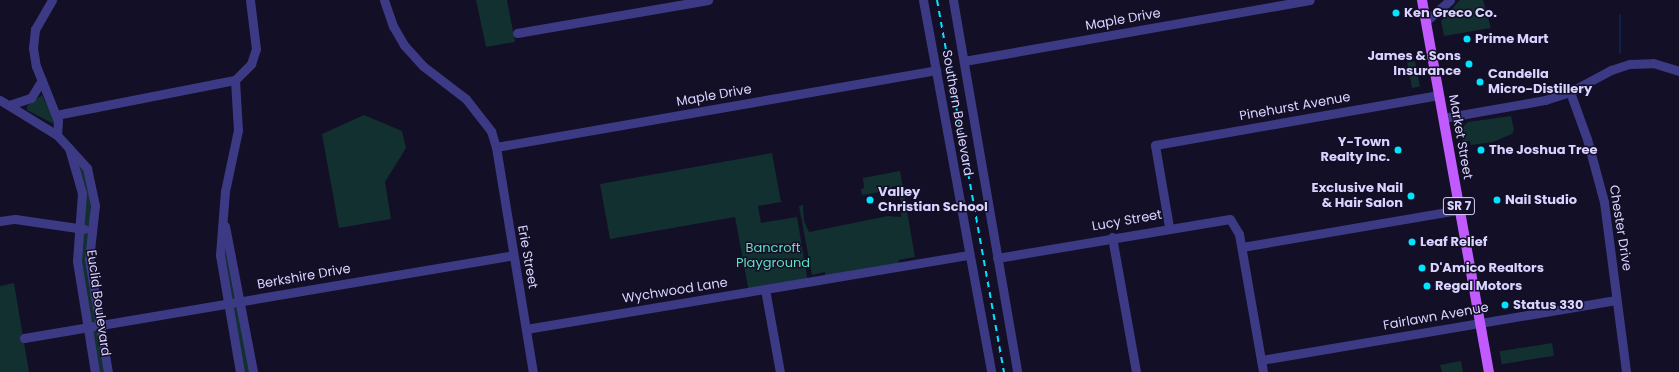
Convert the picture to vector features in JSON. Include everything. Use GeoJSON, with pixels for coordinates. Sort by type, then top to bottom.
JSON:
{"type":"FeatureCollection","features":[{"type":"Feature","properties":{"kind":"main road","name":"Market Street"},"geometry":{"type":"LineString","coordinates":[[1422,0],[1489,372]]}},
{"type":"Feature","properties":{"kind":"street"},"geometry":{"type":"LineString","coordinates":[[52,0],[39,19],[33,39],[34,58],[56,115],[57,135]]}},
{"type":"Feature","properties":{"kind":"street"},"geometry":{"type":"LineString","coordinates":[[56,115],[235,80],[251,64],[256,49],[250,0]]}},
{"type":"Feature","properties":{"kind":"street","name":"Erie Street"},"geometry":{"type":"LineString","coordinates":[[384,0],[393,26],[404,45],[423,66],[476,108],[489,128],[496,147],[533,372]]}},
{"type":"Feature","properties":{"kind":"street"},"geometry":{"type":"LineString","coordinates":[[517,33],[708,0]]}},
{"type":"Feature","properties":{"kind":"street","name":"Southern Boulevard"},"geometry":{"type":"LineString","coordinates":[[923,0],[991,372]]}},
{"type":"Feature","properties":{"kind":"street","name":"Southern Boulevard"},"geometry":{"type":"LineString","coordinates":[[953,0],[1017,372]]}},
{"type":"Feature","properties":{"kind":"street","name":"Maple Drive"},"geometry":{"type":"LineString","coordinates":[[964,62],[1310,0]]}},
{"type":"Feature","properties":{"kind":"street"},"geometry":{"type":"LineString","coordinates":[[1426,21],[1450,0]]}},
{"type":"Feature","properties":{"kind":"street"},"geometry":{"type":"LineString","coordinates":[[1444,118],[1528,104],[1570,92],[1611,70],[1630,64],[1652,63],[1679,71]]}},
{"type":"Feature","properties":{"kind":"street","name":"Maple Drive"},"geometry":{"type":"LineString","coordinates":[[496,147],[936,70]]}},
{"type":"Feature","properties":{"kind":"street"},"geometry":{"type":"LineString","coordinates":[[9,106],[31,98],[42,80]]}},
{"type":"Feature","properties":{"kind":"street"},"geometry":{"type":"LineString","coordinates":[[235,80],[238,130],[225,190],[220,255],[240,372]]}},
{"type":"Feature","properties":{"kind":"street","name":"Chester Drive"},"geometry":{"type":"LineString","coordinates":[[1570,92],[1602,190],[1626,372]]}},
{"type":"Feature","properties":{"kind":"street","name":"Pinehurst Avenue"},"geometry":{"type":"LineString","coordinates":[[1169,227],[1155,145],[1439,95]]}},
{"type":"Feature","properties":{"kind":"street","name":"Euclid Boulevard"},"geometry":{"type":"LineString","coordinates":[[0,100],[57,135],[84,163],[91,180],[95,205],[92,231],[91,271],[108,372]]}},
{"type":"Feature","properties":{"kind":"street","name":"Euclid Boulevard"},"geometry":{"type":"LineString","coordinates":[[68,145],[82,193],[79,228],[78,273],[95,372]]}},
{"type":"Feature","properties":{"kind":"street"},"geometry":{"type":"LineString","coordinates":[[1242,247],[1460,210]]}},
{"type":"Feature","properties":{"kind":"street","name":"Lucy Street"},"geometry":{"type":"LineString","coordinates":[[997,258],[1227,218],[1238,227],[1264,372]]}},
{"type":"Feature","properties":{"kind":"street"},"geometry":{"type":"LineString","coordinates":[[0,221],[15,219],[92,231]]}},
{"type":"Feature","properties":{"kind":"street"},"geometry":{"type":"LineString","coordinates":[[223,219],[253,372]]}},
{"type":"Feature","properties":{"kind":"street"},"geometry":{"type":"LineString","coordinates":[[1112,237],[1136,372]]}},
{"type":"Feature","properties":{"kind":"street","name":"Berkshire Drive"},"geometry":{"type":"LineString","coordinates":[[24,338],[513,255]]}},
{"type":"Feature","properties":{"kind":"street","name":"Wychwood Lane"},"geometry":{"type":"LineString","coordinates":[[526,329],[970,255]]}},
{"type":"Feature","properties":{"kind":"street"},"geometry":{"type":"LineString","coordinates":[[78,273],[91,271]]}},
{"type":"Feature","properties":{"kind":"street"},"geometry":{"type":"LineString","coordinates":[[765,289],[780,372]]}},
{"type":"Feature","properties":{"kind":"street","name":"Fairlawn Avenue"},"geometry":{"type":"LineString","coordinates":[[1261,360],[1616,300]]}},
{"type":"Feature","properties":{"kind":"green space"},"geometry":{"type":"Polygon","coordinates":[[[476,0],[507,0],[515,42],[486,47],[476,0]]]}},
{"type":"Feature","properties":{"kind":"green space"},"geometry":{"type":"Polygon","coordinates":[[[1460,0],[1483,0],[1491,28],[1444,36],[1441,21],[1460,0]]]}},
{"type":"Feature","properties":{"kind":"green space"},"geometry":{"type":"Polygon","coordinates":[[[1415,61],[1420,87],[1412,88],[1407,63],[1415,61]]]}},
{"type":"Feature","properties":{"kind":"green space"},"geometry":{"type":"Polygon","coordinates":[[[42,95],[54,120],[54,124],[27,110],[27,106],[42,95]]]}},
{"type":"Feature","properties":{"kind":"green space"},"geometry":{"type":"Polygon","coordinates":[[[364,115],[402,131],[406,148],[385,182],[391,219],[339,228],[322,134],[364,115]]]}},
{"type":"Feature","properties":{"kind":"green space"},"geometry":{"type":"Polygon","coordinates":[[[1511,116],[1514,130],[1512,134],[1493,142],[1471,145],[1470,141],[1463,142],[1462,128],[1468,122],[1511,116]]]}},
{"type":"Feature","properties":{"kind":"green space"},"geometry":{"type":"Polygon","coordinates":[[[68,145],[91,180],[90,239],[108,372],[95,372],[78,273],[82,210],[68,145]]]}},
{"type":"Feature","properties":{"kind":"green space","name":"Bancroft Playground"},"geometry":{"type":"Polygon","coordinates":[[[772,153],[781,202],[758,206],[761,223],[797,217],[808,282],[749,292],[735,217],[610,239],[600,184],[772,153]]]}},
{"type":"Feature","properties":{"kind":"green space"},"geometry":{"type":"Polygon","coordinates":[[[900,171],[915,257],[898,260],[900,266],[825,279],[825,272],[812,275],[799,206],[803,205],[804,221],[809,232],[888,216],[901,217],[902,204],[896,186],[891,187],[892,190],[862,195],[861,189],[864,188],[863,178],[900,171]]]}},
{"type":"Feature","properties":{"kind":"green space"},"geometry":{"type":"Polygon","coordinates":[[[223,219],[253,372],[240,372],[220,255],[223,219]]]}},
{"type":"Feature","properties":{"kind":"green space"},"geometry":{"type":"Polygon","coordinates":[[[14,283],[29,372],[0,372],[0,286],[14,283]]]}},
{"type":"Feature","properties":{"kind":"green space"},"geometry":{"type":"Polygon","coordinates":[[[1552,343],[1554,356],[1502,364],[1500,351],[1552,343]]]}},
{"type":"Feature","properties":{"kind":"green space"},"geometry":{"type":"Polygon","coordinates":[[[1461,361],[1463,372],[1442,372],[1440,365],[1461,361]]]}},
{"type":"Feature","properties":{"kind":"waterway"},"geometry":{"type":"LineString","coordinates":[[1620,15],[1620,53]]}},
{"type":"Feature","properties":{"kind":"railway"},"geometry":{"type":"LineString","coordinates":[[937,0],[1004,372]]}},
{"type":"Feature","properties":{"kind":"place","name":"Ken Greco Co."},"geometry":{"type":"Point","coordinates":[1396,13]}},
{"type":"Feature","properties":{"kind":"place","name":"Prime Mart"},"geometry":{"type":"Point","coordinates":[1467,39]}},
{"type":"Feature","properties":{"kind":"place","name":"James & Sons Insurance"},"geometry":{"type":"Point","coordinates":[1469,64]}},
{"type":"Feature","properties":{"kind":"place","name":"Candella Micro-Distillery"},"geometry":{"type":"Point","coordinates":[1480,82]}},
{"type":"Feature","properties":{"kind":"place","name":"Y-Town Realty Inc."},"geometry":{"type":"Point","coordinates":[1398,150]}},
{"type":"Feature","properties":{"kind":"place","name":"The Joshua Tree"},"geometry":{"type":"Point","coordinates":[1481,150]}},
{"type":"Feature","properties":{"kind":"place","name":"Exclusive Nail & Hair Salon"},"geometry":{"type":"Point","coordinates":[1411,196]}},
{"type":"Feature","properties":{"kind":"place","name":"Valley Christian School"},"geometry":{"type":"Point","coordinates":[870,200]}},
{"type":"Feature","properties":{"kind":"place","name":"Nail Studio"},"geometry":{"type":"Point","coordinates":[1497,200]}},
{"type":"Feature","properties":{"kind":"place","name":"Leaf Relief"},"geometry":{"type":"Point","coordinates":[1412,242]}},
{"type":"Feature","properties":{"kind":"place","name":"D'Amico Realtors"},"geometry":{"type":"Point","coordinates":[1422,268]}},
{"type":"Feature","properties":{"kind":"place","name":"Regal Motors"},"geometry":{"type":"Point","coordinates":[1427,286]}},
{"type":"Feature","properties":{"kind":"place","name":"Status 330"},"geometry":{"type":"Point","coordinates":[1505,305]}}]}
